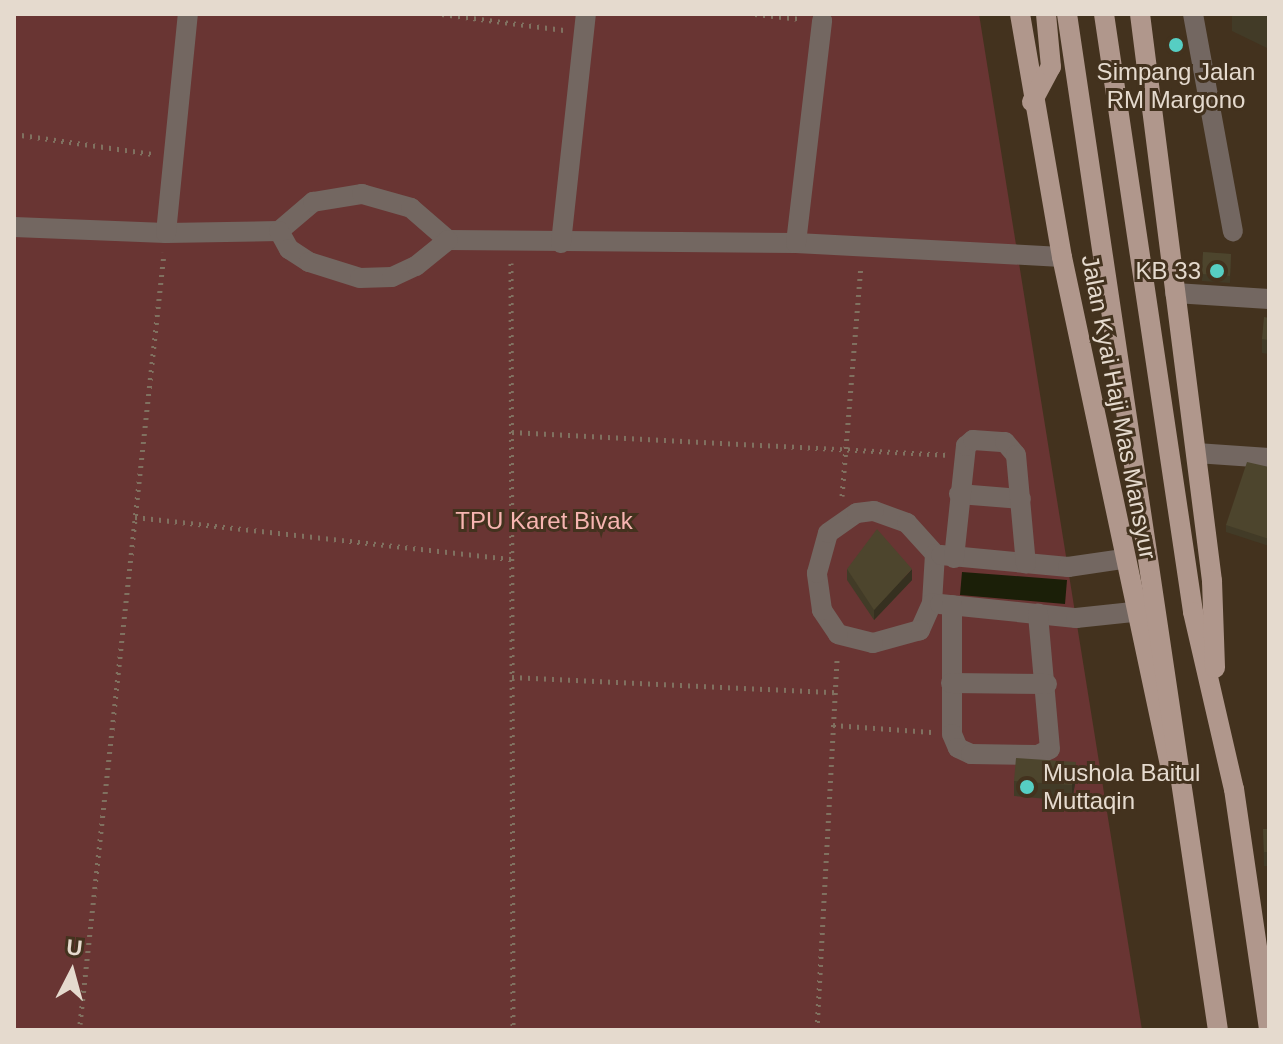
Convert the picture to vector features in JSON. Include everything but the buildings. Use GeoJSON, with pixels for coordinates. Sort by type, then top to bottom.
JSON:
{"type":"FeatureCollection","features":[{"type":"Feature","properties":{"kind":"main road","name":"Jalan Kyai Haji Mas Mansyur"},"geometry":{"type":"LineString","coordinates":[[1020,14],[1032,102],[1133,612],[1160,738],[1184,807]]}},
{"type":"Feature","properties":{"kind":"main road"},"geometry":{"type":"LineString","coordinates":[[1032,102],[1051,67],[1046,14]]}},
{"type":"Feature","properties":{"kind":"main road","name":"Jalan Kyai Haji Mas Mansyur"},"geometry":{"type":"LineString","coordinates":[[1067,14],[1218,1030]]}},
{"type":"Feature","properties":{"kind":"main road","name":"Jalan Kyai Haji Mas Mansyur"},"geometry":{"type":"LineString","coordinates":[[1104,14],[1193,612],[1215,692],[1269,1030]]}},
{"type":"Feature","properties":{"kind":"main road","name":"Jalan Kyai Haji Mas Mansyur"},"geometry":{"type":"LineString","coordinates":[[1143,14],[1144,46],[1216,619],[1215,692]]}},
{"type":"Feature","properties":{"kind":"street"},"geometry":{"type":"LineString","coordinates":[[166,233],[188,14]]}},
{"type":"Feature","properties":{"kind":"street"},"geometry":{"type":"LineString","coordinates":[[1193,14],[1233,231]]}},
{"type":"Feature","properties":{"kind":"street"},"geometry":{"type":"LineString","coordinates":[[796,243],[822,21]]}},
{"type":"Feature","properties":{"kind":"street"},"geometry":{"type":"LineString","coordinates":[[561,243],[585,23]]}},
{"type":"Feature","properties":{"kind":"street"},"geometry":{"type":"LineString","coordinates":[[14,227],[166,233],[279,231],[313,202],[362,194],[411,208],[448,240],[796,243],[1062,257]]}},
{"type":"Feature","properties":{"kind":"street"},"geometry":{"type":"LineString","coordinates":[[279,231],[289,249],[309,262],[360,278],[392,277],[416,266],[448,240]]}},
{"type":"Feature","properties":{"kind":"street"},"geometry":{"type":"LineString","coordinates":[[1175,293],[1269,299]]}},
{"type":"Feature","properties":{"kind":"street"},"geometry":{"type":"LineString","coordinates":[[1026,564],[1016,455],[1005,442],[973,440],[962,456],[959,494],[944,556],[942,604],[951,683],[952,734],[958,748],[971,754],[1038,755],[1050,749],[1047,684],[1038,614]]}},
{"type":"Feature","properties":{"kind":"street"},"geometry":{"type":"LineString","coordinates":[[1196,453],[1269,458]]}},
{"type":"Feature","properties":{"kind":"street"},"geometry":{"type":"LineString","coordinates":[[959,494],[1021,499]]}},
{"type":"Feature","properties":{"kind":"street"},"geometry":{"type":"LineString","coordinates":[[942,604],[920,630],[873,643],[838,634],[822,610],[817,573],[820,548],[841,520],[857,513],[892,514],[944,556],[1068,567],[1123,559]]}},
{"type":"Feature","properties":{"kind":"street"},"geometry":{"type":"LineString","coordinates":[[942,604],[1076,618],[1133,612]]}},
{"type":"Feature","properties":{"kind":"street"},"geometry":{"type":"LineString","coordinates":[[951,683],[1047,684]]}},
{"type":"Feature","properties":{"kind":"path"},"geometry":{"type":"LineString","coordinates":[[442,14],[585,23]]}},
{"type":"Feature","properties":{"kind":"path"},"geometry":{"type":"LineString","coordinates":[[755,14],[822,21]]}},
{"type":"Feature","properties":{"kind":"path"},"geometry":{"type":"LineString","coordinates":[[14,134],[174,158]]}},
{"type":"Feature","properties":{"kind":"path"},"geometry":{"type":"LineString","coordinates":[[80,1024],[166,233]]}},
{"type":"Feature","properties":{"kind":"path"},"geometry":{"type":"LineString","coordinates":[[511,242],[513,1030]]}},
{"type":"Feature","properties":{"kind":"path"},"geometry":{"type":"LineString","coordinates":[[841,520],[863,246]]}},
{"type":"Feature","properties":{"kind":"path"},"geometry":{"type":"LineString","coordinates":[[512,432],[962,456]]}},
{"type":"Feature","properties":{"kind":"path"},"geometry":{"type":"LineString","coordinates":[[135,517],[512,559]]}},
{"type":"Feature","properties":{"kind":"path"},"geometry":{"type":"LineString","coordinates":[[817,1030],[838,634]]}},
{"type":"Feature","properties":{"kind":"path"},"geometry":{"type":"LineString","coordinates":[[512,677],[835,692]]}},
{"type":"Feature","properties":{"kind":"path"},"geometry":{"type":"LineString","coordinates":[[833,725],[952,734]]}},
{"type":"Feature","properties":{"kind":"green space","name":"TPU Karet Bivak"},"geometry":{"type":"Polygon","coordinates":[[[14,14],[979,14],[1142,1030],[14,1030],[14,14]]]}},
{"type":"Feature","properties":{"kind":"shaded area"},"geometry":{"type":"Polygon","coordinates":[[[962,572],[1067,580],[1065,604],[960,595],[962,572]]]}},
{"type":"Feature","properties":{"kind":"place","name":"Simpang Jalan RM Margono"},"geometry":{"type":"Point","coordinates":[1176,45]}},
{"type":"Feature","properties":{"kind":"place","name":"KB 33"},"geometry":{"type":"Point","coordinates":[1217,271]}},
{"type":"Feature","properties":{"kind":"place","name":"Mushola Baitul Muttaqin"},"geometry":{"type":"Point","coordinates":[1027,787]}}]}
